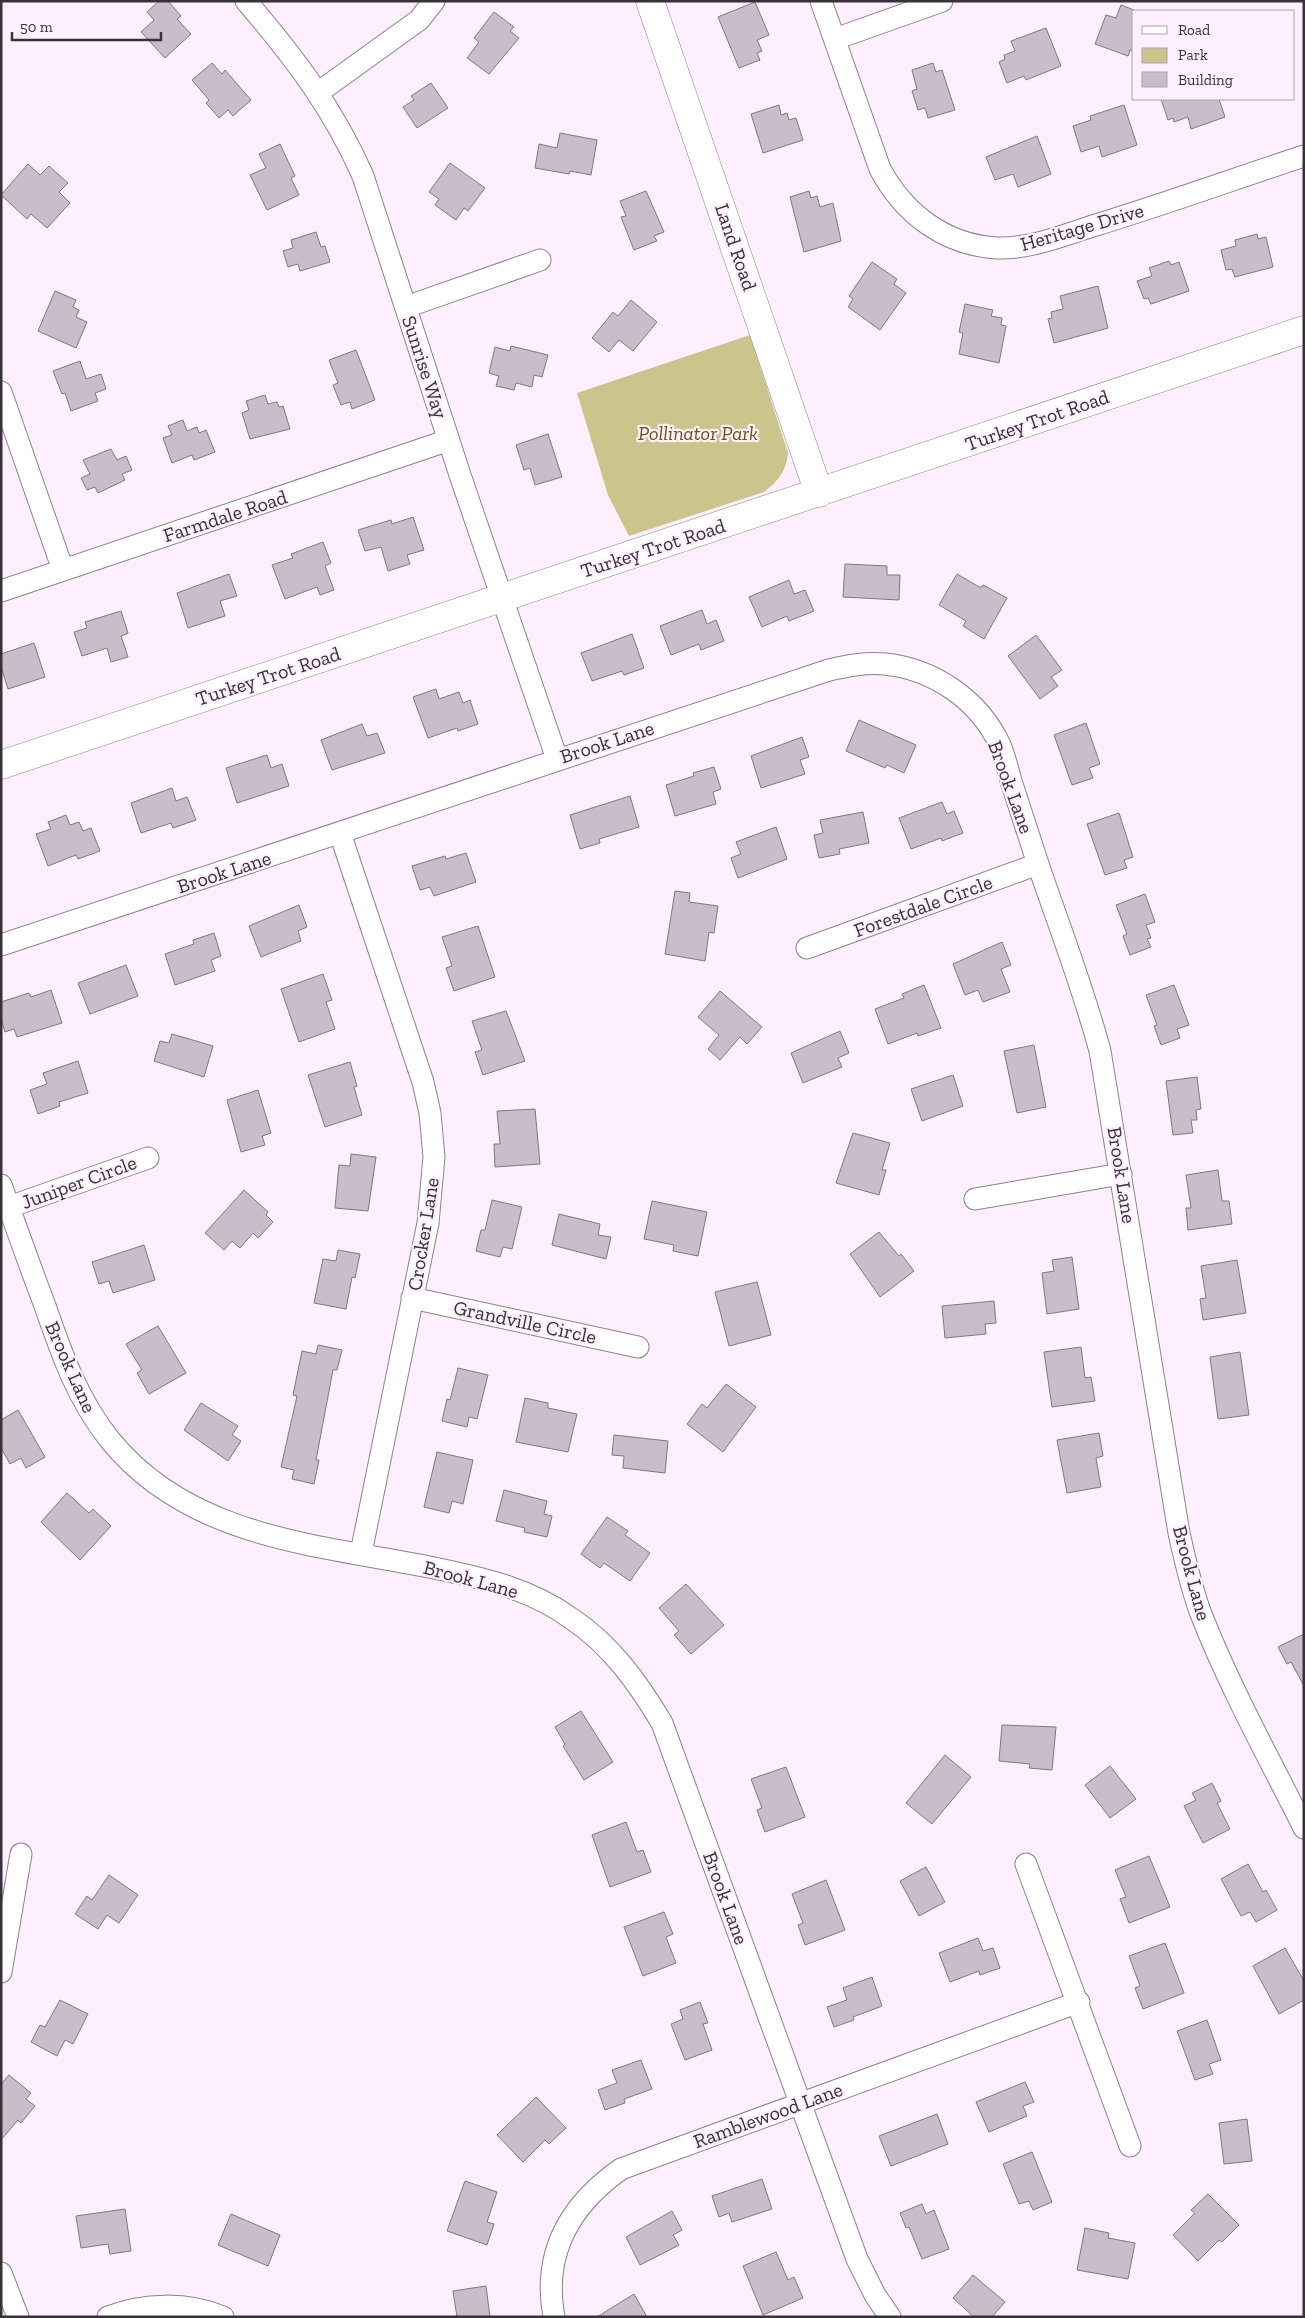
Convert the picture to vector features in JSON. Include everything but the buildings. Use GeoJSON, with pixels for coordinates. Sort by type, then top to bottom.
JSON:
{"type":"FeatureCollection","features":[{"type":"Feature","properties":{"kind":"street","name":"Sunrise Way"},"geometry":{"type":"LineString","coordinates":[[246,1],[289,51],[319,92],[346,138],[363,176],[557,759]]}},
{"type":"Feature","properties":{"kind":"street"},"geometry":{"type":"LineString","coordinates":[[319,92],[418,20],[434,1]]}},
{"type":"Feature","properties":{"kind":"street","name":"Land Road"},"geometry":{"type":"LineString","coordinates":[[650,1],[819,493]]}},
{"type":"Feature","properties":{"kind":"street","name":"Heritage Drive"},"geometry":{"type":"LineString","coordinates":[[821,1],[880,169],[889,186],[906,207],[928,225],[952,238],[979,246],[998,248],[1032,245],[1132,214],[1304,156]]}},
{"type":"Feature","properties":{"kind":"street"},"geometry":{"type":"LineString","coordinates":[[835,38],[942,1]]}},
{"type":"Feature","properties":{"kind":"street"},"geometry":{"type":"LineString","coordinates":[[406,307],[540,260]]}},
{"type":"Feature","properties":{"kind":"street","name":"Turkey Trot Road"},"geometry":{"type":"LineString","coordinates":[[1,765],[1304,330]]}},
{"type":"Feature","properties":{"kind":"street"},"geometry":{"type":"LineString","coordinates":[[1,392],[63,570]]}},
{"type":"Feature","properties":{"kind":"street","name":"Farmdale Road"},"geometry":{"type":"LineString","coordinates":[[1,591],[450,440]]}},
{"type":"Feature","properties":{"kind":"street","name":"Brook Lane"},"geometry":{"type":"LineString","coordinates":[[1,945],[828,670],[855,664],[884,664],[913,669],[932,677],[957,692],[985,720],[1000,746],[1038,864],[1085,994],[1100,1051],[1179,1533],[1188,1573],[1223,1667],[1304,1828]]}},
{"type":"Feature","properties":{"kind":"street","name":"Crocker Lane"},"geometry":{"type":"LineString","coordinates":[[340,833],[423,1082],[430,1113],[434,1179],[428,1223],[361,1553]]}},
{"type":"Feature","properties":{"kind":"street","name":"Forestdale Circle"},"geometry":{"type":"LineString","coordinates":[[807,948],[1038,864]]}},
{"type":"Feature","properties":{"kind":"street","name":"Juniper Circle"},"geometry":{"type":"LineString","coordinates":[[9,1207],[148,1158]]}},
{"type":"Feature","properties":{"kind":"street"},"geometry":{"type":"LineString","coordinates":[[975,1199],[1121,1174]]}},
{"type":"Feature","properties":{"kind":"street","name":"Brook Lane"},"geometry":{"type":"LineString","coordinates":[[1,1185],[74,1384],[99,1426],[137,1469],[184,1504],[222,1522],[264,1535],[479,1578],[522,1591],[544,1601],[572,1618],[600,1640],[640,1687],[662,1723],[857,2259],[875,2294],[890,2317]]}},
{"type":"Feature","properties":{"kind":"street","name":"Grandville Circle"},"geometry":{"type":"LineString","coordinates":[[412,1298],[638,1347]]}},
{"type":"Feature","properties":{"kind":"street"},"geometry":{"type":"LineString","coordinates":[[1,1972],[21,1854]]}},
{"type":"Feature","properties":{"kind":"street"},"geometry":{"type":"LineString","coordinates":[[1026,1864],[1079,2002],[1130,2146]]}},
{"type":"Feature","properties":{"kind":"street","name":"Ramblewood Lane"},"geometry":{"type":"LineString","coordinates":[[554,2317],[551,2286],[554,2258],[564,2231],[579,2206],[598,2185],[621,2169],[1079,2002]]}},
{"type":"Feature","properties":{"kind":"street"},"geometry":{"type":"LineString","coordinates":[[1,2273],[18,2317]]}},
{"type":"Feature","properties":{"kind":"street"},"geometry":{"type":"LineString","coordinates":[[108,2317],[143,2308],[167,2306],[192,2308],[223,2317]]}},
{"type":"Feature","properties":{"kind":"green space","name":"Pollinator Park"},"geometry":{"type":"Polygon","coordinates":[[[750,335],[788,453],[780,476],[764,492],[629,536],[608,495],[577,393],[750,335]]]}}]}
